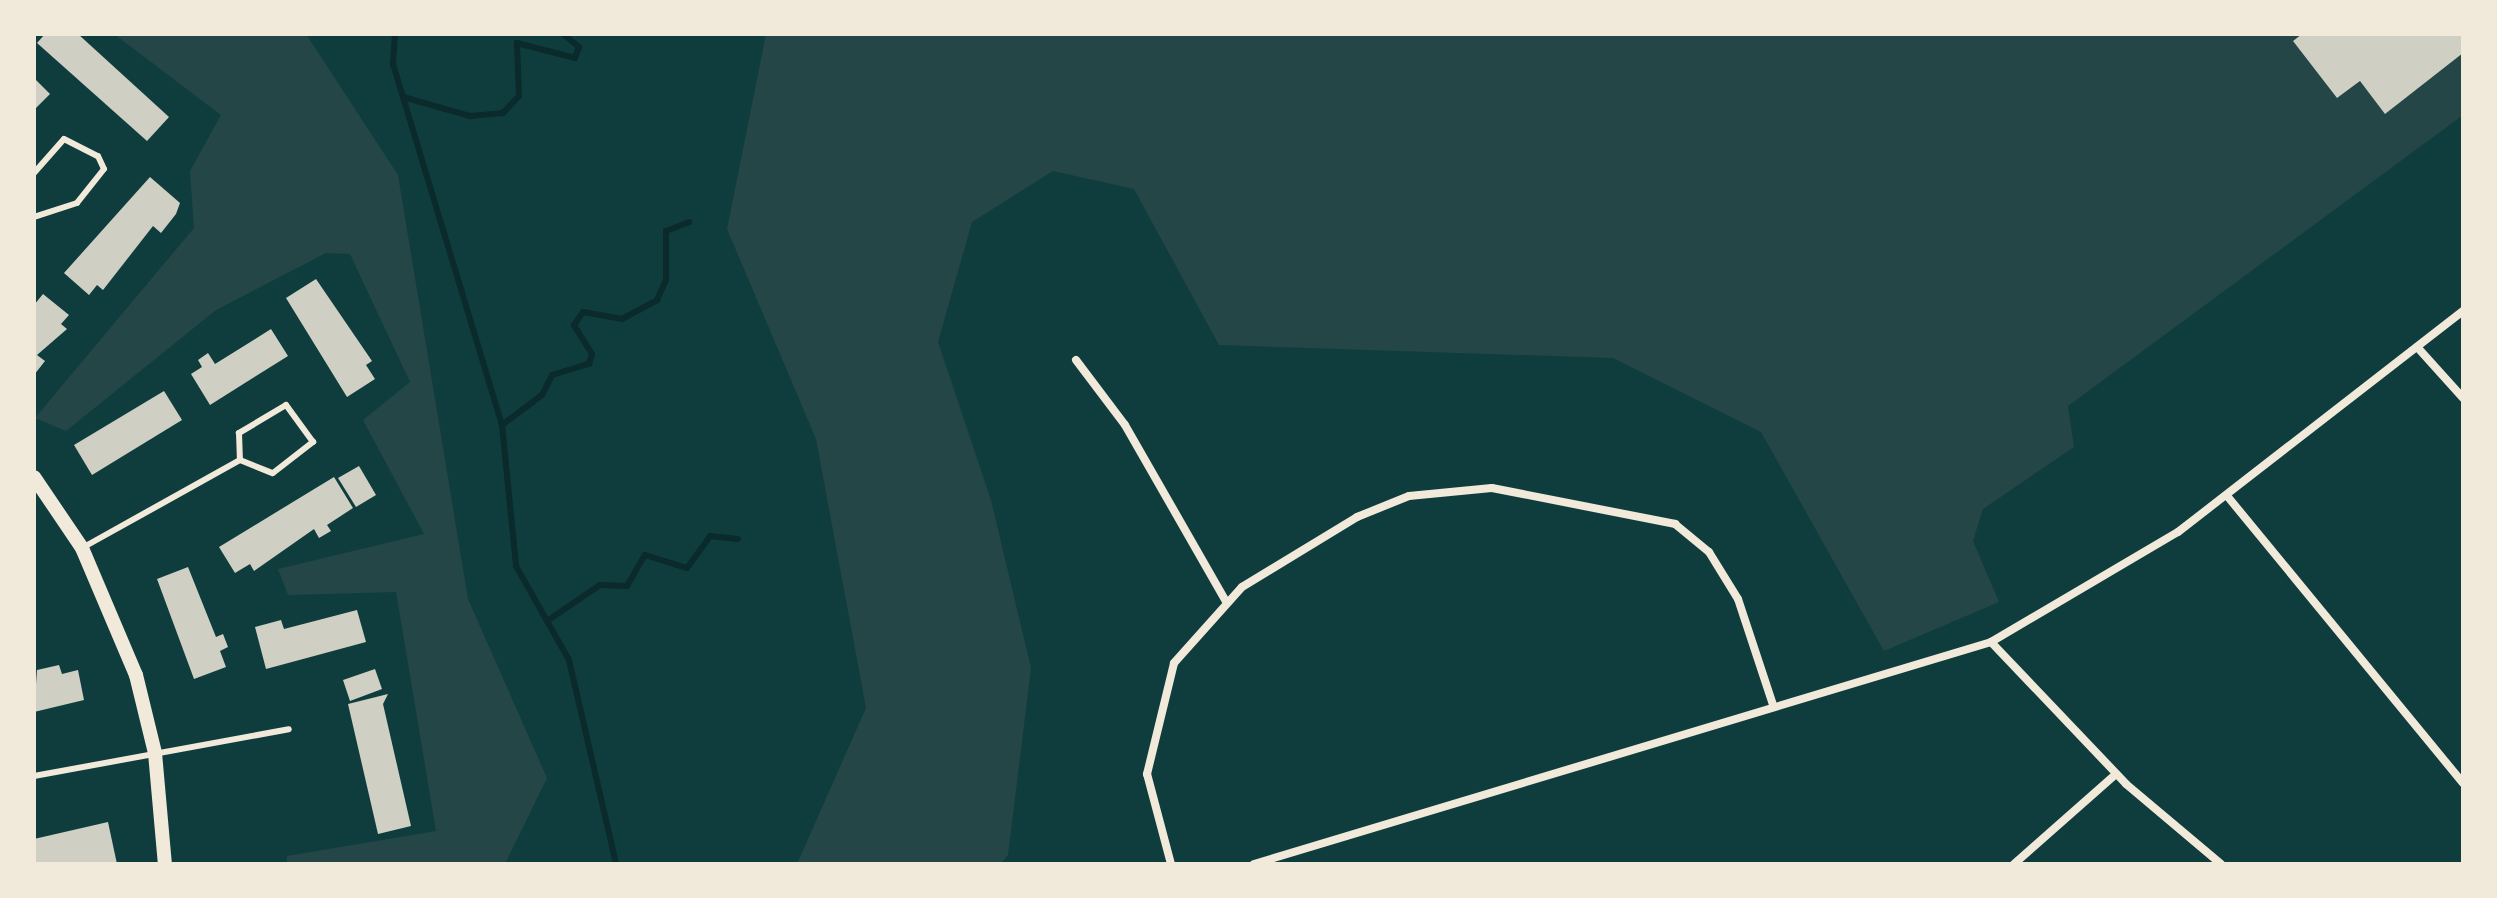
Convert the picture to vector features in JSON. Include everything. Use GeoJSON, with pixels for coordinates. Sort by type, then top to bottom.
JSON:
{"type":"FeatureCollection","features":[{"type":"Feature","properties":{"kind":"street"},"geometry":{"type":"LineString","coordinates":[[1254,864],[1773,705],[1991,642],[2106,580],[2228,497],[2463,311]]}},
{"type":"Feature","properties":{"kind":"street"},"geometry":{"type":"LineString","coordinates":[[2418,348],[2463,398]]}},
{"type":"Feature","properties":{"kind":"street"},"geometry":{"type":"LineString","coordinates":[[1076,360],[1125,425],[1226,601]]}},
{"type":"Feature","properties":{"kind":"street"},"geometry":{"type":"LineString","coordinates":[[34,477],[82,548],[124,640],[155,753],[165,864]]}},
{"type":"Feature","properties":{"kind":"street"},"geometry":{"type":"LineString","coordinates":[[1171,864],[1147,774],[1157,717],[1174,663],[1226,601],[1332,531],[1409,496],[1492,488],[1613,509],[1675,524],[1709,552],[1738,599],[1773,705]]}},
{"type":"Feature","properties":{"kind":"street"},"geometry":{"type":"LineString","coordinates":[[2228,497],[2463,783]]}},
{"type":"Feature","properties":{"kind":"street"},"geometry":{"type":"LineString","coordinates":[[1991,642],[2116,774],[2221,864]]}},
{"type":"Feature","properties":{"kind":"street"},"geometry":{"type":"LineString","coordinates":[[2014,864],[2116,774]]}},
{"type":"Feature","properties":{"kind":"lane"},"geometry":{"type":"LineString","coordinates":[[34,173],[64,139],[98,156],[104,169],[77,203],[34,217]]}},
{"type":"Feature","properties":{"kind":"lane"},"geometry":{"type":"LineString","coordinates":[[286,405],[313,442],[273,473],[240,460],[239,433],[286,405]]}},
{"type":"Feature","properties":{"kind":"lane"},"geometry":{"type":"LineString","coordinates":[[82,548],[240,460]]}},
{"type":"Feature","properties":{"kind":"lane"},"geometry":{"type":"LineString","coordinates":[[34,776],[289,729]]}},
{"type":"Feature","properties":{"kind":"shaded area"},"geometry":{"type":"Polygon","coordinates":[[[114,34],[306,34],[398,175],[468,599],[547,778],[505,864],[287,864],[287,856],[436,831],[396,592],[288,595],[278,569],[424,534],[363,420],[410,382],[350,254],[326,253],[216,310],[66,431],[35,418],[194,228],[190,171],[221,115],[114,34]]]}},
{"type":"Feature","properties":{"kind":"shaded area"},"geometry":{"type":"Polygon","coordinates":[[[766,34],[2302,34],[2294,41],[2337,98],[2360,81],[2385,113],[2463,53],[2463,115],[2068,406],[2074,447],[1983,509],[1973,541],[1999,602],[1884,651],[1761,432],[1613,358],[1219,345],[1134,189],[1053,171],[972,222],[938,342],[991,500],[1031,668],[1008,855],[1000,864],[797,864],[866,708],[816,439],[727,229],[766,34]]]}},
{"type":"Feature","properties":{"kind":"building"},"geometry":{"type":"Polygon","coordinates":[[[45,34],[78,34],[169,117],[147,141],[37,43],[45,34]]]}},
{"type":"Feature","properties":{"kind":"building"},"geometry":{"type":"Polygon","coordinates":[[[2302,34],[2463,34],[2463,53],[2385,114],[2360,81],[2337,98],[2293,41],[2302,34]]]}},
{"type":"Feature","properties":{"kind":"building"},"geometry":{"type":"Polygon","coordinates":[[[34,78],[50,94],[34,110],[34,78]]]}},
{"type":"Feature","properties":{"kind":"building"},"geometry":{"type":"Polygon","coordinates":[[[150,177],[180,203],[176,214],[161,233],[153,226],[103,290],[97,285],[89,295],[64,273],[150,177]]]}},
{"type":"Feature","properties":{"kind":"building"},"geometry":{"type":"Polygon","coordinates":[[[316,279],[372,361],[366,365],[375,379],[347,397],[286,298],[316,279]]]}},
{"type":"Feature","properties":{"kind":"building"},"geometry":{"type":"Polygon","coordinates":[[[43,294],[69,315],[61,324],[67,329],[37,355],[45,361],[34,375],[34,305],[43,294]]]}},
{"type":"Feature","properties":{"kind":"building"},"geometry":{"type":"Polygon","coordinates":[[[271,329],[288,356],[210,405],[191,374],[202,367],[198,360],[208,353],[215,364],[271,329]]]}},
{"type":"Feature","properties":{"kind":"building"},"geometry":{"type":"Polygon","coordinates":[[[164,391],[182,420],[92,475],[74,445],[164,391]]]}},
{"type":"Feature","properties":{"kind":"building"},"geometry":{"type":"Polygon","coordinates":[[[359,466],[376,495],[356,507],[338,478],[359,466]]]}},
{"type":"Feature","properties":{"kind":"building"},"geometry":{"type":"Polygon","coordinates":[[[334,477],[353,508],[327,525],[331,531],[319,538],[314,529],[254,571],[250,564],[235,573],[219,547],[334,477]]]}},
{"type":"Feature","properties":{"kind":"building"},"geometry":{"type":"Polygon","coordinates":[[[188,567],[216,637],[223,634],[228,647],[220,651],[226,667],[194,679],[157,579],[188,567]]]}},
{"type":"Feature","properties":{"kind":"building"},"geometry":{"type":"Polygon","coordinates":[[[357,610],[366,642],[266,669],[255,627],[281,620],[284,629],[357,610]]]}},
{"type":"Feature","properties":{"kind":"building"},"geometry":{"type":"Polygon","coordinates":[[[59,665],[62,674],[78,670],[84,700],[34,712],[37,670],[59,665]]]}},
{"type":"Feature","properties":{"kind":"building"},"geometry":{"type":"Polygon","coordinates":[[[375,669],[382,689],[350,701],[343,680],[375,669]]]}},
{"type":"Feature","properties":{"kind":"building"},"geometry":{"type":"Polygon","coordinates":[[[388,694],[383,704],[411,826],[378,834],[348,704],[388,694]]]}},
{"type":"Feature","properties":{"kind":"building"},"geometry":{"type":"Polygon","coordinates":[[[108,822],[117,864],[34,864],[34,839],[108,822]]]}},
{"type":"Feature","properties":{"kind":"waterway"},"geometry":{"type":"LineString","coordinates":[[395,34],[393,64],[502,425],[516,566],[569,660],[616,864]]}},
{"type":"Feature","properties":{"kind":"waterway"},"geometry":{"type":"LineString","coordinates":[[403,97],[470,116],[503,113],[519,96],[517,43],[575,58],[579,47],[563,34]]}},
{"type":"Feature","properties":{"kind":"waterway"},"geometry":{"type":"LineString","coordinates":[[502,425],[542,395],[552,375],[589,364],[592,354],[574,325],[583,312],[622,319],[657,300],[666,280],[666,231],[689,222]]}},
{"type":"Feature","properties":{"kind":"waterway"},"geometry":{"type":"LineString","coordinates":[[547,621],[600,585],[627,586],[645,555],[687,568],[710,536],[738,539]]}}]}
